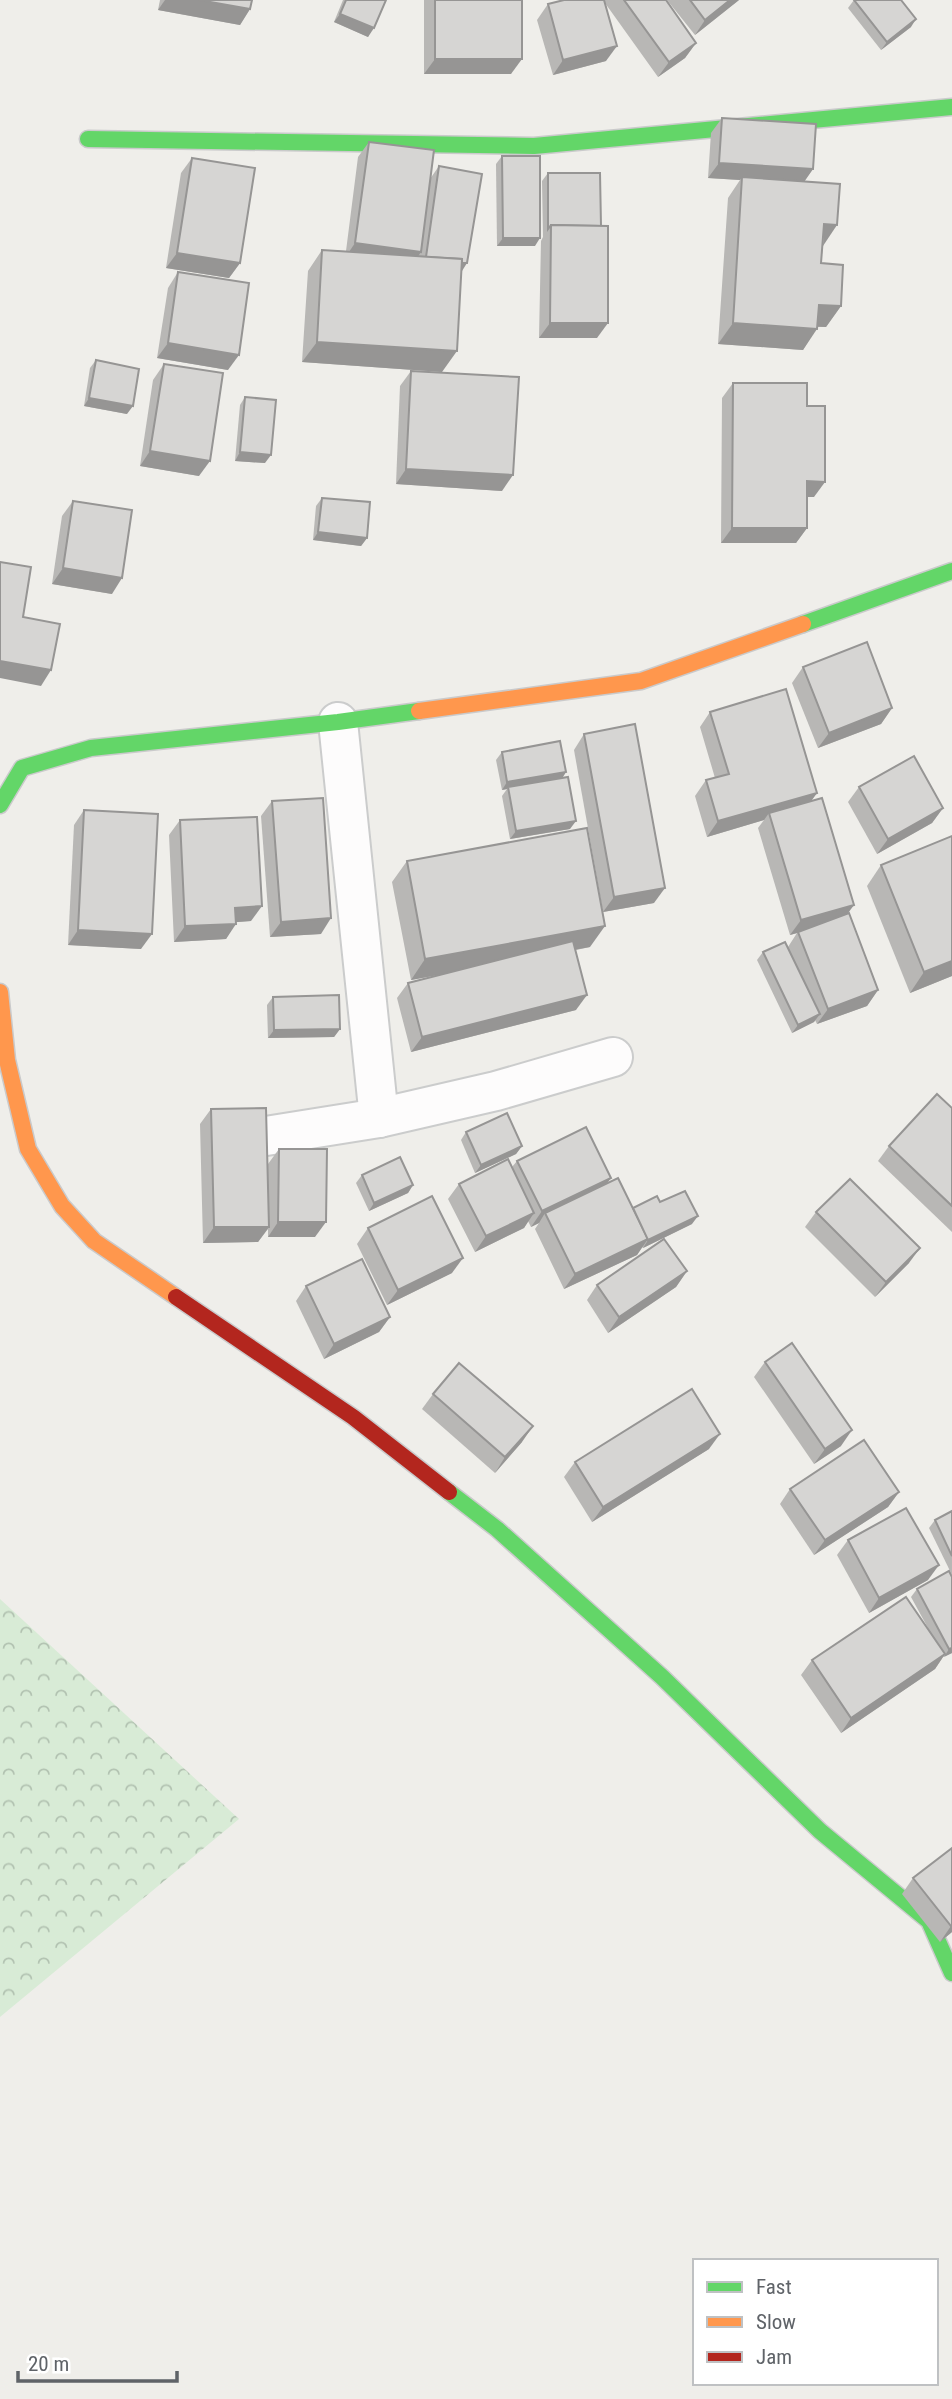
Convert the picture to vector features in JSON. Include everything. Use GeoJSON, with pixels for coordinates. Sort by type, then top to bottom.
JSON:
{"type":"FeatureCollection","features":[{"type":"Feature","properties":{"kind":"street"},"geometry":{"type":"LineString","coordinates":[[88,139],[534,146],[952,107]]}},
{"type":"Feature","properties":{"kind":"street"},"geometry":{"type":"LineString","coordinates":[[0,805],[22,768],[91,748],[338,722],[641,681],[952,571]]}},
{"type":"Feature","properties":{"kind":"street"},"geometry":{"type":"LineString","coordinates":[[338,722],[379,1118]]}},
{"type":"Feature","properties":{"kind":"street"},"geometry":{"type":"LineString","coordinates":[[0,992],[7,1060],[28,1149],[62,1206],[94,1241],[352,1417],[497,1529],[662,1678],[820,1831],[941,1913],[952,1973]]}},
{"type":"Feature","properties":{"kind":"street"},"geometry":{"type":"LineString","coordinates":[[266,1136],[379,1118],[496,1091],[613,1056]]}},
{"type":"Feature","properties":{"kind":"green space"},"geometry":{"type":"Polygon","coordinates":[[[0,1599],[239,1819],[0,2017],[0,1599]]]}},
{"type":"Feature","properties":{"kind":"building"},"geometry":{"type":"Polygon","coordinates":[[[199,0],[252,0],[250,9],[199,0]]]}},
{"type":"Feature","properties":{"kind":"building"},"geometry":{"type":"Polygon","coordinates":[[[346,0],[386,0],[374,28],[340,14],[346,0]]]}},
{"type":"Feature","properties":{"kind":"building"},"geometry":{"type":"Polygon","coordinates":[[[435,0],[522,0],[522,59],[435,59],[435,0]]]}},
{"type":"Feature","properties":{"kind":"building"},"geometry":{"type":"Polygon","coordinates":[[[564,0],[604,0],[617,46],[563,60],[548,4],[564,0]]]}},
{"type":"Feature","properties":{"kind":"building"},"geometry":{"type":"Polygon","coordinates":[[[624,0],[666,0],[696,43],[669,62],[624,0]]]}},
{"type":"Feature","properties":{"kind":"building"},"geometry":{"type":"Polygon","coordinates":[[[690,0],[730,0],[705,20],[690,0]]]}},
{"type":"Feature","properties":{"kind":"building"},"geometry":{"type":"Polygon","coordinates":[[[854,0],[901,0],[916,19],[887,42],[854,0]]]}},
{"type":"Feature","properties":{"kind":"building"},"geometry":{"type":"Polygon","coordinates":[[[722,118],[816,124],[813,169],[719,163],[722,118]]]}},
{"type":"Feature","properties":{"kind":"building"},"geometry":{"type":"Polygon","coordinates":[[[369,142],[434,150],[421,252],[355,243],[369,142]]]}},
{"type":"Feature","properties":{"kind":"building"},"geometry":{"type":"Polygon","coordinates":[[[502,156],[540,156],[540,238],[503,238],[502,156]]]}},
{"type":"Feature","properties":{"kind":"building"},"geometry":{"type":"Polygon","coordinates":[[[192,158],[255,168],[240,263],[177,253],[192,158]]]}},
{"type":"Feature","properties":{"kind":"building"},"geometry":{"type":"Polygon","coordinates":[[[439,166],[482,174],[467,263],[462,263],[462,259],[426,257],[439,166]]]}},
{"type":"Feature","properties":{"kind":"building"},"geometry":{"type":"Polygon","coordinates":[[[548,173],[600,173],[601,226],[551,225],[548,229],[548,173]]]}},
{"type":"Feature","properties":{"kind":"building"},"geometry":{"type":"Polygon","coordinates":[[[742,177],[840,184],[837,225],[824,224],[821,263],[843,265],[841,306],[819,305],[817,329],[733,323],[742,177]]]}},
{"type":"Feature","properties":{"kind":"building"},"geometry":{"type":"Polygon","coordinates":[[[551,225],[608,226],[608,323],[550,323],[551,225]]]}},
{"type":"Feature","properties":{"kind":"building"},"geometry":{"type":"Polygon","coordinates":[[[322,250],[462,259],[457,351],[317,342],[322,250]]]}},
{"type":"Feature","properties":{"kind":"building"},"geometry":{"type":"Polygon","coordinates":[[[178,272],[249,283],[239,355],[168,343],[178,272]]]}},
{"type":"Feature","properties":{"kind":"building"},"geometry":{"type":"Polygon","coordinates":[[[96,360],[139,369],[133,406],[89,398],[96,360]]]}},
{"type":"Feature","properties":{"kind":"building"},"geometry":{"type":"Polygon","coordinates":[[[164,364],[223,373],[210,461],[150,451],[164,364]]]}},
{"type":"Feature","properties":{"kind":"building"},"geometry":{"type":"Polygon","coordinates":[[[411,371],[519,377],[513,475],[406,469],[411,371]]]}},
{"type":"Feature","properties":{"kind":"building"},"geometry":{"type":"Polygon","coordinates":[[[733,383],[807,383],[807,406],[825,406],[825,482],[807,481],[807,528],[732,528],[733,383]]]}},
{"type":"Feature","properties":{"kind":"building"},"geometry":{"type":"Polygon","coordinates":[[[245,397],[276,400],[271,455],[240,452],[245,397]]]}},
{"type":"Feature","properties":{"kind":"building"},"geometry":{"type":"Polygon","coordinates":[[[322,498],[370,502],[367,538],[318,532],[322,498]]]}},
{"type":"Feature","properties":{"kind":"building"},"geometry":{"type":"Polygon","coordinates":[[[73,501],[132,510],[122,578],[63,568],[73,501]]]}},
{"type":"Feature","properties":{"kind":"building"},"geometry":{"type":"Polygon","coordinates":[[[0,562],[31,567],[23,617],[60,624],[51,670],[0,661],[0,562]]]}},
{"type":"Feature","properties":{"kind":"building"},"geometry":{"type":"Polygon","coordinates":[[[867,642],[892,708],[829,733],[803,667],[867,642]]]}},
{"type":"Feature","properties":{"kind":"building"},"geometry":{"type":"Polygon","coordinates":[[[786,689],[817,793],[718,821],[706,780],[729,774],[710,712],[786,689]]]}},
{"type":"Feature","properties":{"kind":"building"},"geometry":{"type":"Polygon","coordinates":[[[635,724],[665,888],[614,897],[584,734],[635,724]]]}},
{"type":"Feature","properties":{"kind":"building"},"geometry":{"type":"Polygon","coordinates":[[[560,741],[566,772],[507,782],[502,752],[560,741]]]}},
{"type":"Feature","properties":{"kind":"building"},"geometry":{"type":"Polygon","coordinates":[[[914,756],[943,808],[888,839],[859,787],[914,756]]]}},
{"type":"Feature","properties":{"kind":"building"},"geometry":{"type":"Polygon","coordinates":[[[568,777],[576,821],[516,831],[508,787],[568,777]]]}},
{"type":"Feature","properties":{"kind":"building"},"geometry":{"type":"Polygon","coordinates":[[[323,798],[331,918],[281,922],[272,801],[323,798]]]}},
{"type":"Feature","properties":{"kind":"building"},"geometry":{"type":"Polygon","coordinates":[[[822,798],[854,905],[801,920],[769,813],[822,798]]]}},
{"type":"Feature","properties":{"kind":"building"},"geometry":{"type":"Polygon","coordinates":[[[84,810],[158,814],[152,934],[78,930],[84,810]]]}},
{"type":"Feature","properties":{"kind":"building"},"geometry":{"type":"Polygon","coordinates":[[[257,817],[262,906],[235,908],[236,924],[185,926],[180,820],[257,817]]]}},
{"type":"Feature","properties":{"kind":"building"},"geometry":{"type":"Polygon","coordinates":[[[587,828],[605,926],[425,959],[407,861],[587,828]]]}},
{"type":"Feature","properties":{"kind":"building"},"geometry":{"type":"Polygon","coordinates":[[[952,836],[952,961],[924,972],[881,865],[952,836]]]}},
{"type":"Feature","properties":{"kind":"building"},"geometry":{"type":"Polygon","coordinates":[[[849,913],[878,990],[828,1009],[798,932],[849,913]]]}},
{"type":"Feature","properties":{"kind":"building"},"geometry":{"type":"Polygon","coordinates":[[[573,941],[587,995],[422,1037],[408,983],[573,941]]]}},
{"type":"Feature","properties":{"kind":"building"},"geometry":{"type":"Polygon","coordinates":[[[785,942],[820,1014],[798,1025],[763,952],[785,942]]]}},
{"type":"Feature","properties":{"kind":"building"},"geometry":{"type":"Polygon","coordinates":[[[339,995],[340,1029],[274,1030],[273,997],[339,995]]]}},
{"type":"Feature","properties":{"kind":"building"},"geometry":{"type":"Polygon","coordinates":[[[937,1094],[952,1108],[952,1206],[889,1146],[937,1094]]]}},
{"type":"Feature","properties":{"kind":"building"},"geometry":{"type":"Polygon","coordinates":[[[266,1108],[269,1227],[214,1227],[211,1109],[266,1108]]]}},
{"type":"Feature","properties":{"kind":"building"},"geometry":{"type":"Polygon","coordinates":[[[507,1113],[522,1146],[481,1165],[466,1132],[507,1113]]]}},
{"type":"Feature","properties":{"kind":"building"},"geometry":{"type":"Polygon","coordinates":[[[586,1127],[611,1178],[542,1211],[517,1161],[586,1127]]]}},
{"type":"Feature","properties":{"kind":"building"},"geometry":{"type":"Polygon","coordinates":[[[279,1149],[327,1149],[326,1222],[278,1222],[279,1149]]]}},
{"type":"Feature","properties":{"kind":"building"},"geometry":{"type":"Polygon","coordinates":[[[400,1157],[413,1185],[374,1203],[362,1175],[400,1157]]]}},
{"type":"Feature","properties":{"kind":"building"},"geometry":{"type":"Polygon","coordinates":[[[508,1159],[534,1213],[486,1236],[459,1184],[508,1159]]]}},
{"type":"Feature","properties":{"kind":"building"},"geometry":{"type":"Polygon","coordinates":[[[618,1178],[648,1239],[575,1274],[545,1213],[618,1178]]]}},
{"type":"Feature","properties":{"kind":"building"},"geometry":{"type":"Polygon","coordinates":[[[850,1179],[920,1248],[886,1282],[816,1212],[850,1179]]]}},
{"type":"Feature","properties":{"kind":"building"},"geometry":{"type":"Polygon","coordinates":[[[685,1191],[698,1216],[648,1240],[633,1208],[657,1196],[660,1202],[685,1191]]]}},
{"type":"Feature","properties":{"kind":"building"},"geometry":{"type":"Polygon","coordinates":[[[432,1196],[463,1258],[398,1290],[368,1228],[432,1196]]]}},
{"type":"Feature","properties":{"kind":"building"},"geometry":{"type":"Polygon","coordinates":[[[664,1239],[687,1271],[619,1317],[597,1285],[664,1239]]]}},
{"type":"Feature","properties":{"kind":"building"},"geometry":{"type":"Polygon","coordinates":[[[362,1259],[390,1317],[334,1344],[306,1286],[362,1259]]]}},
{"type":"Feature","properties":{"kind":"building"},"geometry":{"type":"Polygon","coordinates":[[[792,1343],[852,1430],[825,1449],[765,1362],[792,1343]]]}},
{"type":"Feature","properties":{"kind":"building"},"geometry":{"type":"Polygon","coordinates":[[[459,1363],[533,1426],[505,1457],[433,1394],[459,1363]]]}},
{"type":"Feature","properties":{"kind":"building"},"geometry":{"type":"Polygon","coordinates":[[[692,1389],[720,1434],[603,1507],[575,1462],[692,1389]]]}},
{"type":"Feature","properties":{"kind":"building"},"geometry":{"type":"Polygon","coordinates":[[[864,1440],[899,1492],[825,1540],[790,1489],[864,1440]]]}},
{"type":"Feature","properties":{"kind":"building"},"geometry":{"type":"Polygon","coordinates":[[[906,1508],[939,1565],[879,1598],[848,1540],[906,1508]]]}},
{"type":"Feature","properties":{"kind":"building"},"geometry":{"type":"Polygon","coordinates":[[[952,1511],[952,1556],[935,1520],[952,1511]]]}},
{"type":"Feature","properties":{"kind":"building"},"geometry":{"type":"Polygon","coordinates":[[[949,1571],[952,1577],[952,1648],[949,1649],[917,1589],[949,1571]]]}},
{"type":"Feature","properties":{"kind":"building"},"geometry":{"type":"Polygon","coordinates":[[[906,1597],[945,1654],[851,1718],[812,1660],[906,1597]]]}},
{"type":"Feature","properties":{"kind":"building"},"geometry":{"type":"Polygon","coordinates":[[[952,1848],[952,1925],[951,1926],[913,1878],[952,1848]]]}},
{"type":"Feature","properties":{"kind":"traffic: fast"},"geometry":{"type":"LineString","coordinates":[[88,139],[534,146],[952,107]]}},
{"type":"Feature","properties":{"kind":"traffic: fast"},"geometry":{"type":"LineString","coordinates":[[803,624],[952,571]]}},
{"type":"Feature","properties":{"kind":"traffic: fast"},"geometry":{"type":"LineString","coordinates":[[0,805],[22,768],[91,748],[419,711]]}},
{"type":"Feature","properties":{"kind":"traffic: fast"},"geometry":{"type":"LineString","coordinates":[[449,1492],[497,1529],[662,1677],[820,1831],[929,1921],[952,1973]]}},
{"type":"Feature","properties":{"kind":"traffic: slow"},"geometry":{"type":"LineString","coordinates":[[419,711],[641,681],[803,624]]}},
{"type":"Feature","properties":{"kind":"traffic: slow"},"geometry":{"type":"LineString","coordinates":[[0,992],[7,1060],[28,1149],[62,1206],[94,1241],[176,1297]]}},
{"type":"Feature","properties":{"kind":"traffic: jam"},"geometry":{"type":"LineString","coordinates":[[176,1297],[353,1417],[449,1492]]}}]}
